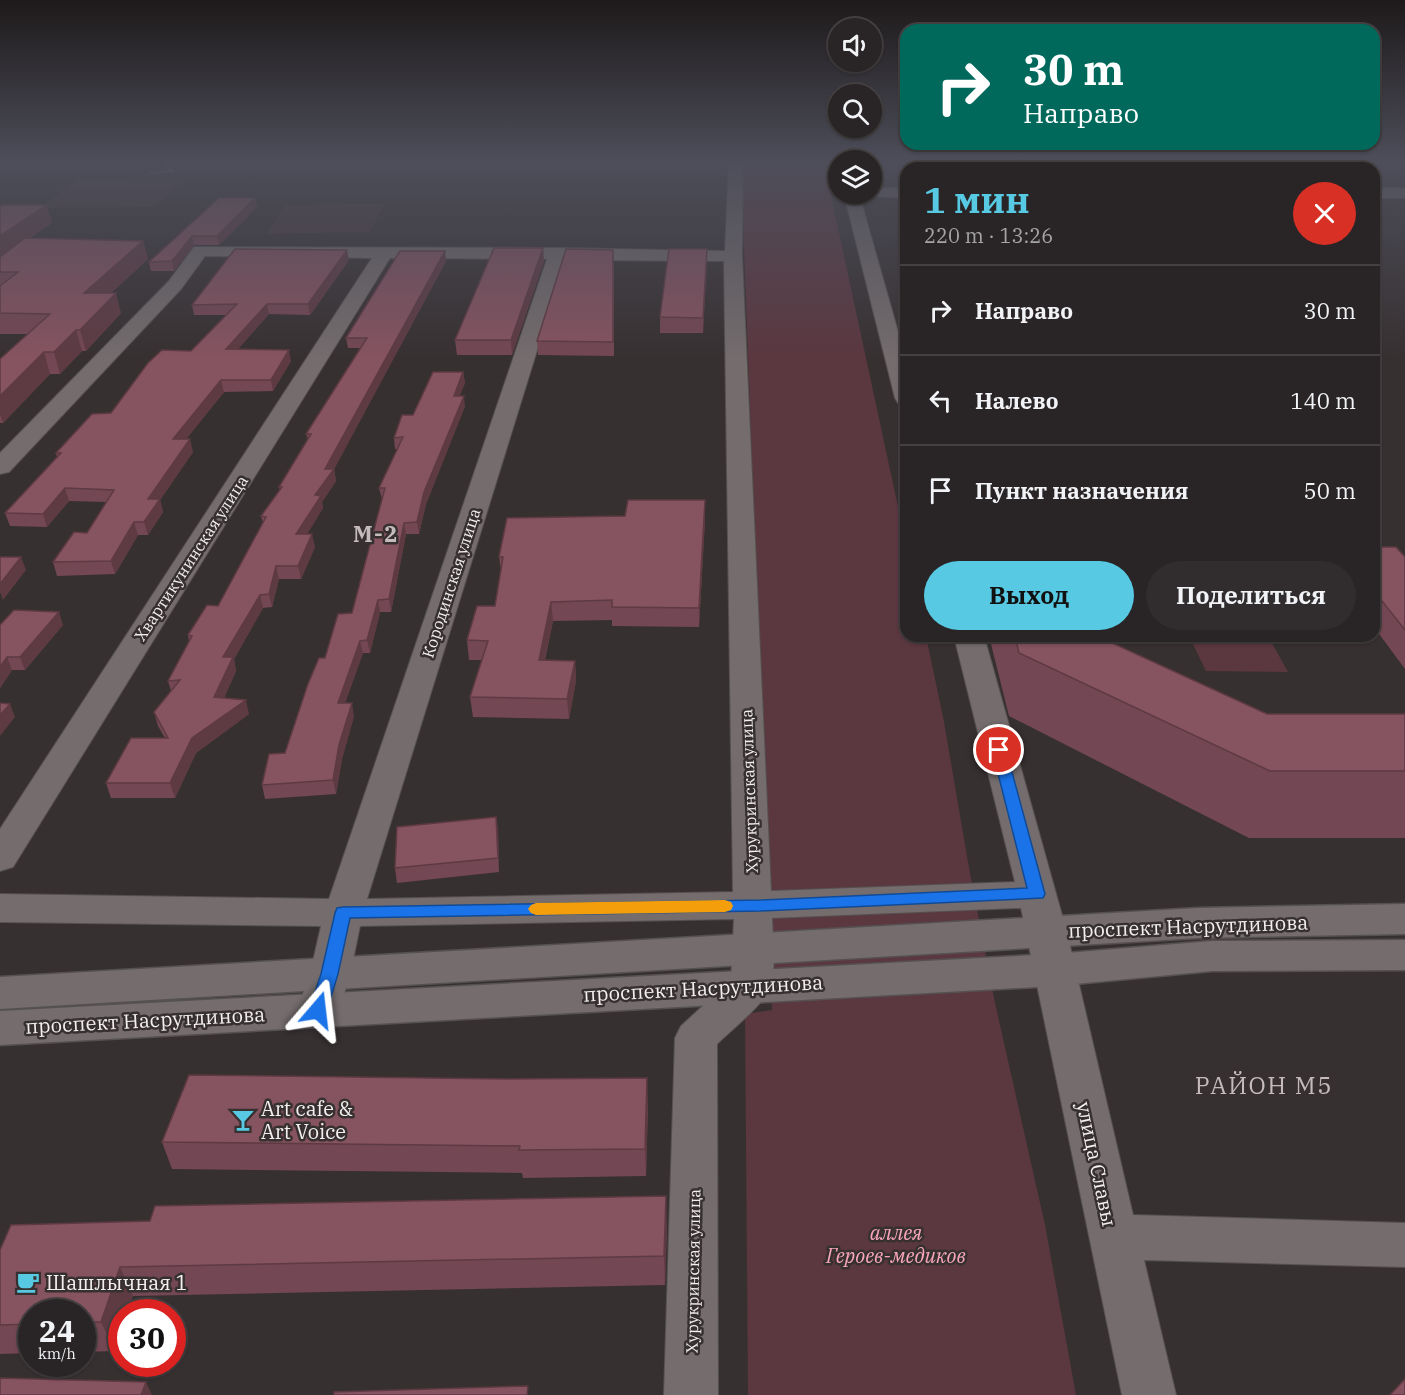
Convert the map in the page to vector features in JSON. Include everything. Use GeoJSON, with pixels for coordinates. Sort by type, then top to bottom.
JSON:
{"type":"FeatureCollection","features":[{"type":"Feature","properties":{"kind":"main road","name":"проспект Насрутдинова"},"geometry":{"type":"LineString","coordinates":[[0,1028],[758,946],[996,954],[1046,932],[1198,923],[1405,919]]}},
{"type":"Feature","properties":{"kind":"main road","name":"проспект Насрутдинова"},"geometry":{"type":"LineString","coordinates":[[1046,932],[1212,956],[1405,955]]}},
{"type":"Feature","properties":{"kind":"main road","name":"проспект Насрутдинова"},"geometry":{"type":"LineString","coordinates":[[0,993],[324,992]]}},
{"type":"Feature","properties":{"kind":"street","name":"Хурукринская улица"},"geometry":{"type":"LineString","coordinates":[[691,1395],[696,1038],[758,946],[733,256],[734,228]]}},
{"type":"Feature","properties":{"kind":"street"},"geometry":{"type":"LineString","coordinates":[[860,228],[900,376]]}},
{"type":"Feature","properties":{"kind":"street"},"geometry":{"type":"LineString","coordinates":[[0,467],[175,285],[200,251],[383,256],[558,253],[733,256]]}},
{"type":"Feature","properties":{"kind":"street","name":"Кородинская улица"},"geometry":{"type":"LineString","coordinates":[[324,992],[343,913],[558,253]]}},
{"type":"Feature","properties":{"kind":"street","name":"Хвартикунинская улица"},"geometry":{"type":"LineString","coordinates":[[0,858],[383,256]]}},
{"type":"Feature","properties":{"kind":"street","name":"улица Славы"},"geometry":{"type":"LineString","coordinates":[[971,642],[1046,932],[1149,1395]]}},
{"type":"Feature","properties":{"kind":"street"},"geometry":{"type":"LineString","coordinates":[[0,908],[343,913],[758,946],[980,896],[1046,932]]}},
{"type":"Feature","properties":{"kind":"street"},"geometry":{"type":"LineString","coordinates":[[1113,1237],[1405,1245]]}},
{"type":"Feature","properties":{"kind":"shaded area"},"geometry":{"type":"Polygon","coordinates":[[[270,228],[372,228],[370,232],[266,234],[270,228]]]}},
{"type":"Feature","properties":{"kind":"green space","name":"аллея Героев-медиков"},"geometry":{"type":"Polygon","coordinates":[[[743,228],[838,228],[900,516],[900,642],[927,642],[995,1003],[1045,1225],[1076,1395],[748,1395],[745,1014],[772,1010],[743,228]]]}},
{"type":"Feature","properties":{"kind":"green space"},"geometry":{"type":"Polygon","coordinates":[[[1192,642],[1271,642],[1288,672],[1206,671],[1192,642]]]}},
{"type":"Feature","properties":{"kind":"building"},"geometry":{"type":"Polygon","coordinates":[[[0,228],[12,228],[0,236],[0,228]]]}},
{"type":"Feature","properties":{"kind":"building"},"geometry":{"type":"Polygon","coordinates":[[[186,228],[225,228],[217,236],[192,236],[172,261],[149,262],[186,228]]]}},
{"type":"Feature","properties":{"kind":"building"},"geometry":{"type":"Polygon","coordinates":[[[25,238],[143,241],[84,293],[116,293],[80,330],[76,330],[54,352],[44,352],[0,396],[0,359],[50,314],[0,313],[0,286],[18,272],[0,272],[0,257],[25,238]]]}},
{"type":"Feature","properties":{"kind":"building"},"geometry":{"type":"Polygon","coordinates":[[[494,248],[543,248],[511,340],[455,340],[494,248]]]}},
{"type":"Feature","properties":{"kind":"building"},"geometry":{"type":"Polygon","coordinates":[[[235,249],[347,250],[308,304],[267,304],[226,349],[289,350],[271,380],[221,380],[173,439],[190,439],[148,499],[160,499],[144,522],[134,522],[111,561],[53,562],[74,532],[87,533],[114,490],[65,488],[43,514],[5,513],[61,453],[56,453],[92,414],[111,413],[148,363],[162,350],[191,351],[237,304],[192,305],[235,249]]]}},
{"type":"Feature","properties":{"kind":"building"},"geometry":{"type":"Polygon","coordinates":[[[566,249],[613,250],[613,342],[537,341],[566,249]]]}},
{"type":"Feature","properties":{"kind":"building"},"geometry":{"type":"Polygon","coordinates":[[[669,249],[707,249],[703,318],[660,317],[669,249]]]}},
{"type":"Feature","properties":{"kind":"building"},"geometry":{"type":"Polygon","coordinates":[[[400,251],[445,251],[325,469],[334,469],[315,495],[321,496],[296,534],[312,534],[298,566],[276,566],[269,594],[260,595],[223,657],[233,657],[214,697],[246,700],[192,738],[170,783],[106,783],[131,738],[168,738],[154,712],[180,680],[168,681],[192,636],[188,635],[207,605],[218,606],[266,517],[261,516],[282,487],[279,487],[311,434],[306,434],[367,338],[346,338],[400,251]]]}},
{"type":"Feature","properties":{"kind":"building"},"geometry":{"type":"Polygon","coordinates":[[[433,372],[463,372],[454,396],[464,396],[424,492],[417,522],[404,523],[389,599],[378,600],[367,640],[360,641],[338,703],[352,703],[339,745],[333,780],[262,785],[269,754],[285,753],[308,684],[319,658],[325,658],[338,614],[352,613],[385,488],[379,488],[403,437],[394,438],[402,415],[413,415],[433,372]]]}},
{"type":"Feature","properties":{"kind":"building"},"geometry":{"type":"Polygon","coordinates":[[[628,500],[705,500],[699,608],[612,607],[612,600],[551,602],[539,660],[575,661],[567,699],[470,697],[488,641],[467,640],[477,606],[495,606],[503,557],[499,557],[507,518],[625,516],[628,500]]]}},
{"type":"Feature","properties":{"kind":"building"},"geometry":{"type":"Polygon","coordinates":[[[1380,547],[1396,547],[1405,557],[1405,630],[1380,599],[1380,547]]]}},
{"type":"Feature","properties":{"kind":"building"},"geometry":{"type":"Polygon","coordinates":[[[0,557],[21,557],[0,584],[0,557]]]}},
{"type":"Feature","properties":{"kind":"building"},"geometry":{"type":"Polygon","coordinates":[[[14,610],[59,612],[20,657],[7,657],[0,667],[0,625],[14,610]]]}},
{"type":"Feature","properties":{"kind":"building"},"geometry":{"type":"Polygon","coordinates":[[[1016,642],[1110,642],[1267,714],[1405,714],[1405,771],[1270,771],[1019,653],[1016,642]]]}},
{"type":"Feature","properties":{"kind":"building"},"geometry":{"type":"Polygon","coordinates":[[[0,703],[10,704],[0,715],[0,703]]]}},
{"type":"Feature","properties":{"kind":"building"},"geometry":{"type":"Polygon","coordinates":[[[496,817],[498,858],[395,868],[397,827],[496,817]]]}},
{"type":"Feature","properties":{"kind":"building"},"geometry":{"type":"Polygon","coordinates":[[[189,1075],[506,1079],[647,1078],[645,1149],[519,1150],[520,1146],[162,1142],[189,1075]]]}},
{"type":"Feature","properties":{"kind":"building"},"geometry":{"type":"Polygon","coordinates":[[[666,1196],[664,1256],[120,1267],[101,1322],[96,1322],[96,1299],[18,1299],[18,1324],[0,1325],[0,1250],[11,1225],[150,1221],[155,1206],[666,1196]]]}},
{"type":"Feature","properties":{"kind":"building"},"geometry":{"type":"Polygon","coordinates":[[[0,1378],[146,1382],[141,1395],[0,1395],[0,1378]]]}},
{"type":"Feature","properties":{"kind":"building"},"geometry":{"type":"Polygon","coordinates":[[[1405,1379],[1405,1395],[1390,1395],[1405,1379]]]}},
{"type":"Feature","properties":{"kind":"building"},"geometry":{"type":"Polygon","coordinates":[[[528,1386],[527,1395],[334,1395],[334,1392],[528,1386]]]}},
{"type":"Feature","properties":{"kind":"slow traffic"},"geometry":{"type":"LineString","coordinates":[[536,909],[725,906]]}},
{"type":"Feature","properties":{"kind":"place","name":"Art cafe & Art Voice"},"geometry":{"type":"Point","coordinates":[243,1120]}},
{"type":"Feature","properties":{"kind":"place","name":"Шашлычная 1"},"geometry":{"type":"Point","coordinates":[28,1282]}},
{"type":"Feature","properties":{"kind":"district","name":"М-2"},"geometry":{"type":"Point","coordinates":[376,533]}},
{"type":"Feature","properties":{"kind":"district","name":"РАЙОН М5"},"geometry":{"type":"Point","coordinates":[1264,1085]}},
{"type":"Feature","properties":{"kind":"route"},"geometry":{"type":"LineString","coordinates":[[318,1010],[330,974],[343,913],[760,906],[1037,894],[999,750]]}}]}
